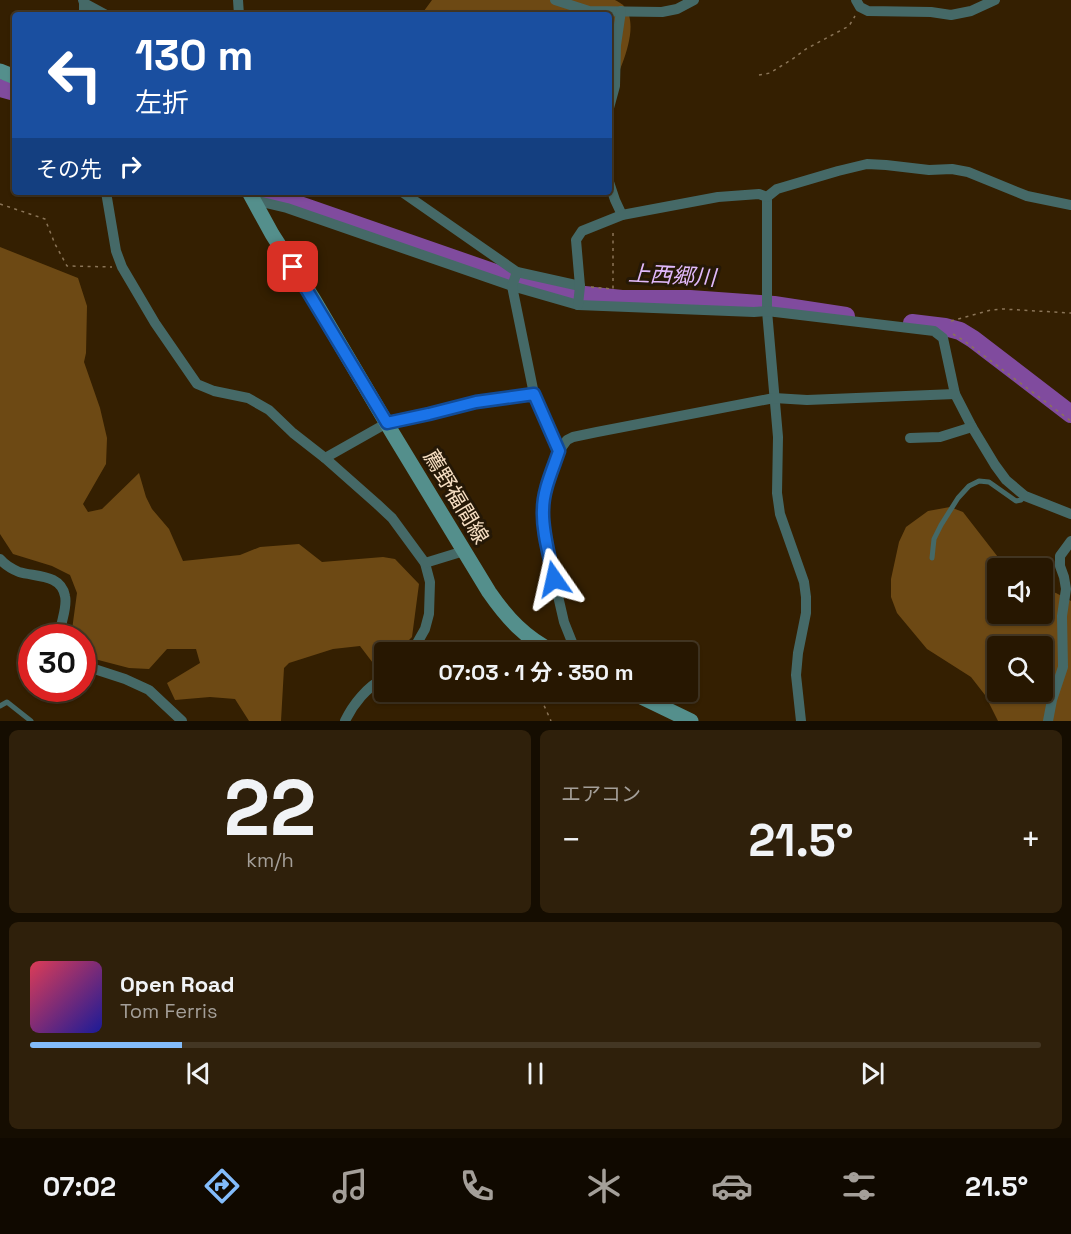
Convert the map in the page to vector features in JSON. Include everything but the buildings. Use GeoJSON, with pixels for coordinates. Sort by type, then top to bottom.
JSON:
{"type":"FeatureCollection","features":[{"type":"Feature","properties":{"kind":"main road","name":"薦野福間線"},"geometry":{"type":"LineString","coordinates":[[251,195],[272,234],[477,573],[505,614],[523,633],[538,642]]}},
{"type":"Feature","properties":{"kind":"main road"},"geometry":{"type":"LineString","coordinates":[[652,702],[691,721]]}},
{"type":"Feature","properties":{"kind":"street"},"geometry":{"type":"LineString","coordinates":[[555,0],[589,11],[662,12],[676,9],[694,0]]}},
{"type":"Feature","properties":{"kind":"street"},"geometry":{"type":"LineString","coordinates":[[858,4],[868,11],[931,12],[951,15],[971,11],[994,0]]}},
{"type":"Feature","properties":{"kind":"street"},"geometry":{"type":"LineString","coordinates":[[84,1],[101,12]]}},
{"type":"Feature","properties":{"kind":"street"},"geometry":{"type":"LineString","coordinates":[[612,97],[615,86],[616,45],[621,11]]}},
{"type":"Feature","properties":{"kind":"street"},"geometry":{"type":"LineString","coordinates":[[767,197],[777,189],[867,164],[968,172],[1027,196],[1071,205]]}},
{"type":"Feature","properties":{"kind":"street"},"geometry":{"type":"LineString","coordinates":[[612,191],[618,217]]}},
{"type":"Feature","properties":{"kind":"street"},"geometry":{"type":"LineString","coordinates":[[579,295],[576,240],[582,231],[618,217],[718,197],[759,194],[767,197]]}},
{"type":"Feature","properties":{"kind":"street"},"geometry":{"type":"LineString","coordinates":[[107,195],[116,251],[122,267],[155,323],[197,384],[214,391],[248,398],[269,410],[392,518],[425,563],[430,582],[429,614],[417,642]]}},
{"type":"Feature","properties":{"kind":"street"},"geometry":{"type":"LineString","coordinates":[[251,195],[514,279],[579,295],[754,312],[767,311],[934,331],[943,338],[955,394],[972,427],[1006,480],[1025,496],[1071,514]]}},
{"type":"Feature","properties":{"kind":"street"},"geometry":{"type":"LineString","coordinates":[[409,195],[514,279],[579,295]]}},
{"type":"Feature","properties":{"kind":"street"},"geometry":{"type":"LineString","coordinates":[[767,197],[767,311],[778,437],[777,493],[780,514],[804,582],[806,597],[806,613],[796,675],[801,721]]}},
{"type":"Feature","properties":{"kind":"street"},"geometry":{"type":"LineString","coordinates":[[514,279],[534,394],[559,451]]}},
{"type":"Feature","properties":{"kind":"street"},"geometry":{"type":"LineString","coordinates":[[325,458],[387,423],[476,402],[534,394]]}},
{"type":"Feature","properties":{"kind":"street"},"geometry":{"type":"LineString","coordinates":[[572,642],[564,622],[542,507],[559,451],[567,440],[774,398],[807,400],[955,394]]}},
{"type":"Feature","properties":{"kind":"street"},"geometry":{"type":"LineString","coordinates":[[910,438],[940,436],[972,427]]}},
{"type":"Feature","properties":{"kind":"street"},"geometry":{"type":"LineString","coordinates":[[1048,721],[1063,667],[1062,616],[1066,589],[1060,556],[1071,541]]}},
{"type":"Feature","properties":{"kind":"street"},"geometry":{"type":"LineString","coordinates":[[425,563],[464,551]]}},
{"type":"Feature","properties":{"kind":"street"},"geometry":{"type":"LineString","coordinates":[[0,559],[18,571],[52,578],[62,587],[66,598],[62,624]]}},
{"type":"Feature","properties":{"kind":"street"},"geometry":{"type":"LineString","coordinates":[[96,670],[149,690],[182,721]]}},
{"type":"Feature","properties":{"kind":"street"},"geometry":{"type":"LineString","coordinates":[[345,721],[361,697],[374,685]]}},
{"type":"Feature","properties":{"kind":"lane"},"geometry":{"type":"LineString","coordinates":[[932,558],[934,539],[941,525],[958,498],[969,486],[979,481],[989,482],[1016,501],[1025,496]]}},
{"type":"Feature","properties":{"kind":"lane"},"geometry":{"type":"LineString","coordinates":[[0,706],[7,702],[31,721]]}},
{"type":"Feature","properties":{"kind":"path"},"geometry":{"type":"LineString","coordinates":[[759,75],[770,73],[806,48],[849,26],[858,4]]}},
{"type":"Feature","properties":{"kind":"path"},"geometry":{"type":"LineString","coordinates":[[0,204],[45,219],[67,266],[122,267]]}},
{"type":"Feature","properties":{"kind":"path"},"geometry":{"type":"LineString","coordinates":[[579,295],[613,289],[618,217]]}},
{"type":"Feature","properties":{"kind":"path"},"geometry":{"type":"LineString","coordinates":[[951,321],[991,310],[1004,309],[1071,313]]}},
{"type":"Feature","properties":{"kind":"path"},"geometry":{"type":"LineString","coordinates":[[934,331],[955,335],[963,340],[1071,420]]}},
{"type":"Feature","properties":{"kind":"path"},"geometry":{"type":"LineString","coordinates":[[542,702],[550,721]]}},
{"type":"Feature","properties":{"kind":"shaded area"},"geometry":{"type":"Polygon","coordinates":[[[432,0],[615,0],[623,5],[629,14],[630,37],[623,63],[612,88],[612,12],[423,12],[432,0]]]}},
{"type":"Feature","properties":{"kind":"shaded area"},"geometry":{"type":"Polygon","coordinates":[[[0,247],[78,278],[87,306],[84,362],[100,408],[107,438],[106,464],[83,504],[88,512],[102,509],[139,473],[152,509],[169,529],[183,561],[240,555],[260,547],[299,544],[322,562],[383,557],[395,559],[419,584],[412,637],[407,642],[374,642],[374,664],[360,646],[333,649],[289,663],[284,668],[281,721],[249,721],[235,699],[210,697],[175,700],[167,683],[200,663],[196,649],[167,649],[149,669],[129,668],[96,659],[96,624],[73,624],[77,593],[70,575],[52,566],[13,554],[0,534],[0,247]]]}},
{"type":"Feature","properties":{"kind":"shaded area"},"geometry":{"type":"Polygon","coordinates":[[[950,507],[963,512],[999,558],[987,558],[987,624],[1053,624],[1053,592],[1071,601],[1071,721],[998,721],[988,702],[1053,702],[1053,636],[987,636],[987,699],[971,677],[927,649],[897,613],[891,597],[891,579],[899,542],[906,527],[928,511],[950,507]]]}},
{"type":"Feature","properties":{"kind":"waterway","name":"上西郷川"},"geometry":{"type":"LineString","coordinates":[[0,88],[12,91]]}},
{"type":"Feature","properties":{"kind":"waterway","name":"上西郷川"},"geometry":{"type":"LineString","coordinates":[[268,195],[534,286],[566,293],[622,299],[690,299],[774,305],[846,316]]}},
{"type":"Feature","properties":{"kind":"waterway","name":"上西郷川"},"geometry":{"type":"LineString","coordinates":[[912,323],[960,331],[1071,414]]}},
{"type":"Feature","properties":{"kind":"route"},"geometry":{"type":"LineString","coordinates":[[293,267],[387,423],[476,402],[534,394],[559,451],[542,507],[554,579]]}}]}
